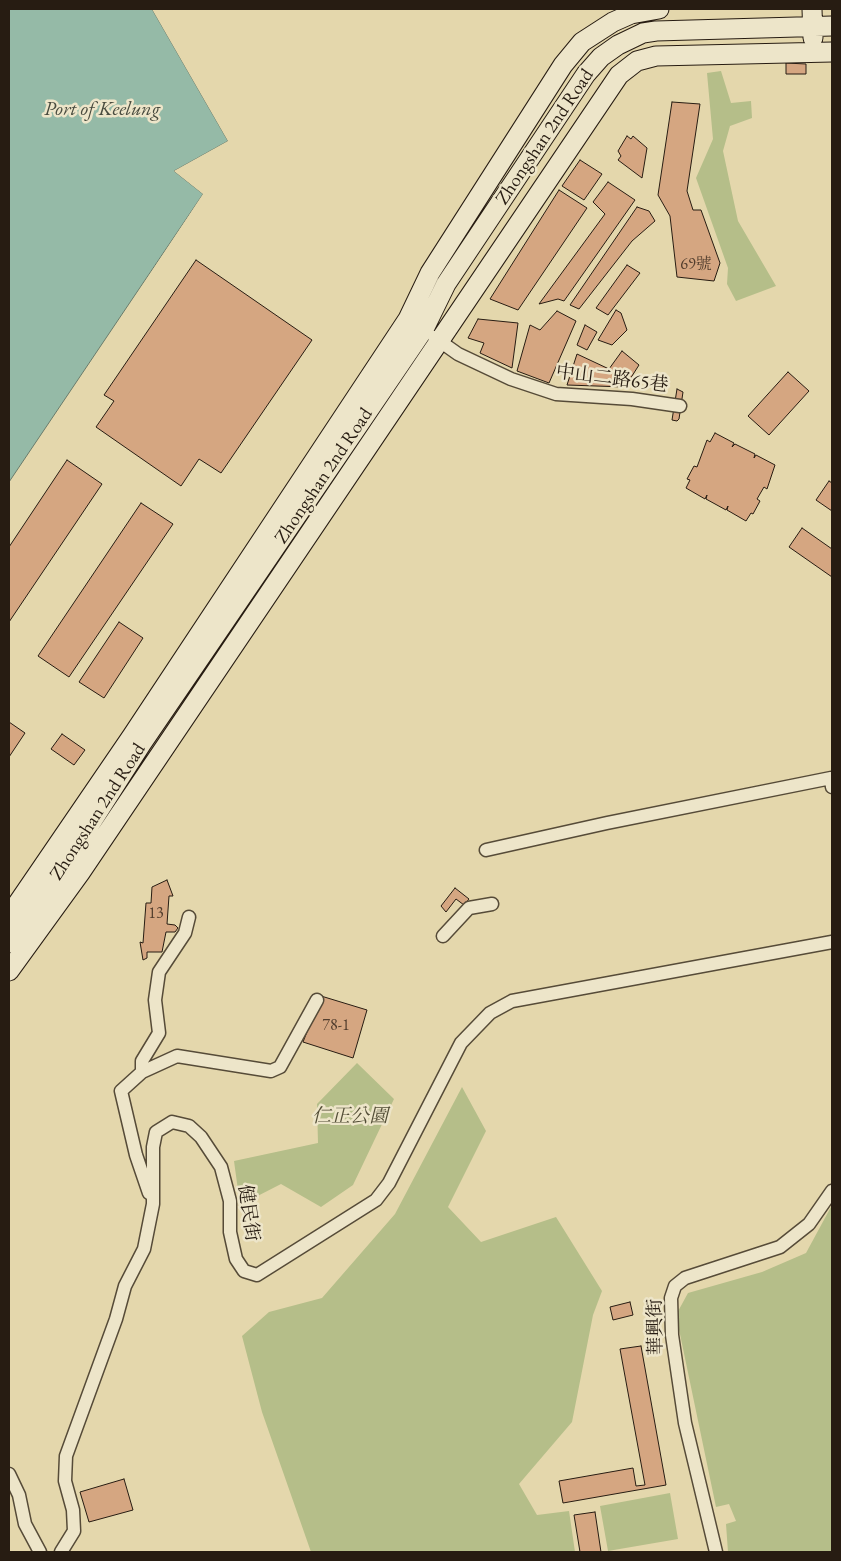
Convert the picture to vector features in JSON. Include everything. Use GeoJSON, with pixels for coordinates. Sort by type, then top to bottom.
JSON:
{"type":"FeatureCollection","features":[{"type":"Feature","properties":{"kind":"street","name":"Zhongshan 2nd Road"},"geometry":{"type":"LineString","coordinates":[[9,916],[132,736],[332,436],[408,319],[430,273],[563,65],[582,42],[613,22],[631,14],[659,9]]}},
{"type":"Feature","properties":{"kind":"street","name":"Zhongshan 2nd Road"},"geometry":{"type":"LineString","coordinates":[[9,971],[80,873],[431,335],[446,284],[586,74],[600,58],[618,45],[643,33],[812,18],[832,26]]}},
{"type":"Feature","properties":{"kind":"street"},"geometry":{"type":"LineString","coordinates":[[812,18],[813,52]]}},
{"type":"Feature","properties":{"kind":"street","name":"Zhongshan 2nd Road"},"geometry":{"type":"LineString","coordinates":[[9,943],[66,862],[142,744],[431,335],[619,74],[637,61],[656,56],[832,52]]}},
{"type":"Feature","properties":{"kind":"street","name":"中山二路65巷"},"geometry":{"type":"LineString","coordinates":[[408,319],[458,354],[512,379],[556,394],[632,399],[680,406]]}},
{"type":"Feature","properties":{"kind":"street"},"geometry":{"type":"LineString","coordinates":[[486,850],[608,823],[832,781]]}},
{"type":"Feature","properties":{"kind":"street"},"geometry":{"type":"LineString","coordinates":[[443,936],[469,908],[492,904]]}},
{"type":"Feature","properties":{"kind":"street"},"geometry":{"type":"LineString","coordinates":[[142,1072],[142,1061],[159,1033],[155,1000],[158,972],[185,933],[189,917]]}},
{"type":"Feature","properties":{"kind":"street","name":"健民街"},"geometry":{"type":"LineString","coordinates":[[61,1552],[74,1531],[73,1510],[65,1481],[66,1456],[116,1319],[125,1286],[144,1249],[153,1204],[153,1147],[156,1132],[172,1122],[189,1126],[202,1137],[221,1167],[230,1201],[230,1232],[236,1259],[244,1271],[257,1276],[376,1200],[389,1183],[460,1043],[490,1013],[512,1001],[832,942]]}},
{"type":"Feature","properties":{"kind":"street"},"geometry":{"type":"LineString","coordinates":[[153,1204],[136,1155],[121,1091],[142,1072],[177,1056],[271,1071],[280,1067],[317,1000]]}},
{"type":"Feature","properties":{"kind":"street","name":"華興街"},"geometry":{"type":"LineString","coordinates":[[716,1552],[685,1422],[672,1335],[670,1298],[675,1286],[685,1278],[780,1247],[809,1224],[832,1191]]}},
{"type":"Feature","properties":{"kind":"street"},"geometry":{"type":"LineString","coordinates":[[9,1474],[20,1495],[25,1524],[40,1552]]}},
{"type":"Feature","properties":{"kind":"green space"},"geometry":{"type":"Polygon","coordinates":[[[721,71],[731,103],[751,101],[752,118],[730,126],[723,151],[738,221],[776,286],[736,301],[727,284],[728,268],[696,178],[713,139],[707,73],[721,71]]]}},
{"type":"Feature","properties":{"kind":"green space","name":"仁正公園"},"geometry":{"type":"Polygon","coordinates":[[[357,1063],[394,1099],[353,1185],[321,1207],[281,1184],[240,1205],[234,1161],[318,1143],[317,1104],[357,1063]]]}},
{"type":"Feature","properties":{"kind":"green space"},"geometry":{"type":"Polygon","coordinates":[[[462,1087],[486,1131],[448,1207],[481,1242],[556,1217],[602,1291],[593,1315],[572,1422],[519,1484],[537,1515],[569,1511],[575,1552],[311,1552],[262,1412],[242,1336],[269,1312],[322,1298],[395,1214],[462,1087]]]}},
{"type":"Feature","properties":{"kind":"green space"},"geometry":{"type":"Polygon","coordinates":[[[832,1205],[832,1552],[728,1552],[726,1524],[736,1521],[729,1504],[716,1507],[676,1315],[688,1293],[762,1272],[806,1253],[832,1205]]]}},
{"type":"Feature","properties":{"kind":"green space"},"geometry":{"type":"Polygon","coordinates":[[[670,1493],[678,1539],[608,1551],[600,1506],[670,1493]]]}},
{"type":"Feature","properties":{"kind":"water","name":"Port of Keelung"},"geometry":{"type":"Polygon","coordinates":[[[9,9],[152,9],[228,141],[174,171],[203,194],[9,482],[9,9]]]}},
{"type":"Feature","properties":{"kind":"pier"},"geometry":{"type":"Polygon","coordinates":[[[152,9],[155,9],[230,141],[178,171],[205,192],[206,195],[32,452],[203,194],[174,171],[228,141],[152,9]]]}},
{"type":"Feature","properties":{"kind":"building"},"geometry":{"type":"Polygon","coordinates":[[[786,63],[806,64],[806,74],[786,74],[786,63]]]}},
{"type":"Feature","properties":{"kind":"building"},"geometry":{"type":"Polygon","coordinates":[[[672,102],[700,104],[687,191],[693,210],[701,210],[720,263],[714,281],[677,277],[670,216],[658,195],[672,102]]]}},
{"type":"Feature","properties":{"kind":"building"},"geometry":{"type":"Polygon","coordinates":[[[627,136],[631,139],[633,136],[647,148],[642,178],[618,160],[621,156],[618,151],[627,136]]]}},
{"type":"Feature","properties":{"kind":"building"},"geometry":{"type":"Polygon","coordinates":[[[580,160],[602,174],[584,200],[562,186],[580,160]]]}},
{"type":"Feature","properties":{"kind":"building"},"geometry":{"type":"Polygon","coordinates":[[[608,182],[635,200],[564,301],[558,299],[539,304],[605,214],[593,202],[608,182]]]}},
{"type":"Feature","properties":{"kind":"building"},"geometry":{"type":"Polygon","coordinates":[[[559,190],[587,208],[518,310],[490,299],[559,190]]]}},
{"type":"Feature","properties":{"kind":"building"},"geometry":{"type":"Polygon","coordinates":[[[637,207],[649,211],[655,221],[632,241],[579,309],[570,305],[637,207]]]}},
{"type":"Feature","properties":{"kind":"building"},"geometry":{"type":"Polygon","coordinates":[[[196,260],[312,340],[221,473],[199,459],[181,486],[96,427],[114,401],[104,395],[196,260]]]}},
{"type":"Feature","properties":{"kind":"building"},"geometry":{"type":"Polygon","coordinates":[[[627,265],[640,273],[608,315],[596,308],[627,265]]]}},
{"type":"Feature","properties":{"kind":"building"},"geometry":{"type":"Polygon","coordinates":[[[616,310],[621,313],[627,330],[612,345],[598,340],[616,310]]]}},
{"type":"Feature","properties":{"kind":"building"},"geometry":{"type":"Polygon","coordinates":[[[557,311],[576,321],[549,383],[517,371],[530,325],[540,330],[557,311]]]}},
{"type":"Feature","properties":{"kind":"building"},"geometry":{"type":"Polygon","coordinates":[[[478,319],[518,323],[512,368],[480,353],[484,343],[468,338],[478,319]]]}},
{"type":"Feature","properties":{"kind":"building"},"geometry":{"type":"Polygon","coordinates":[[[585,325],[597,332],[587,350],[577,345],[585,325]]]}},
{"type":"Feature","properties":{"kind":"building"},"geometry":{"type":"Polygon","coordinates":[[[622,351],[639,365],[625,387],[567,385],[577,354],[609,369],[622,351]]]}},
{"type":"Feature","properties":{"kind":"building"},"geometry":{"type":"Polygon","coordinates":[[[788,372],[809,391],[769,435],[748,416],[788,372]]]}},
{"type":"Feature","properties":{"kind":"building"},"geometry":{"type":"Polygon","coordinates":[[[677,389],[683,392],[679,419],[677,421],[672,420],[677,389]]]}},
{"type":"Feature","properties":{"kind":"building"},"geometry":{"type":"Polygon","coordinates":[[[715,433],[734,443],[732,447],[735,444],[755,454],[754,458],[756,455],[775,465],[767,489],[764,487],[757,499],[760,501],[753,514],[751,513],[746,521],[727,510],[728,506],[726,510],[706,499],[707,495],[705,499],[686,488],[690,480],[687,479],[694,466],[697,467],[707,440],[710,442],[715,433]]]}},
{"type":"Feature","properties":{"kind":"building"},"geometry":{"type":"Polygon","coordinates":[[[67,460],[102,484],[9,622],[9,547],[67,460]]]}},
{"type":"Feature","properties":{"kind":"building"},"geometry":{"type":"Polygon","coordinates":[[[829,481],[832,483],[832,511],[816,500],[829,481]]]}},
{"type":"Feature","properties":{"kind":"building"},"geometry":{"type":"Polygon","coordinates":[[[141,503],[173,524],[69,677],[38,656],[141,503]]]}},
{"type":"Feature","properties":{"kind":"building"},"geometry":{"type":"Polygon","coordinates":[[[802,528],[832,549],[832,577],[789,547],[802,528]]]}},
{"type":"Feature","properties":{"kind":"building"},"geometry":{"type":"Polygon","coordinates":[[[119,622],[143,638],[104,698],[79,682],[119,622]]]}},
{"type":"Feature","properties":{"kind":"building"},"geometry":{"type":"Polygon","coordinates":[[[9,722],[25,733],[9,757],[9,722]]]}},
{"type":"Feature","properties":{"kind":"building"},"geometry":{"type":"Polygon","coordinates":[[[62,734],[85,750],[74,765],[51,749],[62,734]]]}},
{"type":"Feature","properties":{"kind":"building"},"geometry":{"type":"Polygon","coordinates":[[[167,880],[173,896],[169,896],[167,924],[175,925],[178,928],[175,932],[166,932],[162,952],[147,952],[147,958],[143,960],[140,942],[143,943],[146,903],[151,903],[152,887],[167,880]]]}},
{"type":"Feature","properties":{"kind":"building"},"geometry":{"type":"Polygon","coordinates":[[[455,888],[469,899],[464,905],[456,899],[446,912],[441,906],[455,888]]]}},
{"type":"Feature","properties":{"kind":"building"},"geometry":{"type":"Polygon","coordinates":[[[321,996],[367,1010],[353,1058],[303,1042],[321,996]]]}},
{"type":"Feature","properties":{"kind":"building"},"geometry":{"type":"Polygon","coordinates":[[[630,1302],[633,1315],[613,1320],[610,1307],[630,1302]]]}},
{"type":"Feature","properties":{"kind":"building"},"geometry":{"type":"Polygon","coordinates":[[[641,1346],[666,1485],[563,1503],[559,1481],[633,1468],[636,1486],[645,1485],[620,1349],[641,1346]]]}},
{"type":"Feature","properties":{"kind":"building"},"geometry":{"type":"Polygon","coordinates":[[[124,1479],[133,1510],[89,1522],[80,1492],[124,1479]]]}},
{"type":"Feature","properties":{"kind":"building"},"geometry":{"type":"Polygon","coordinates":[[[595,1512],[601,1552],[580,1552],[574,1515],[595,1512]]]}}]}
